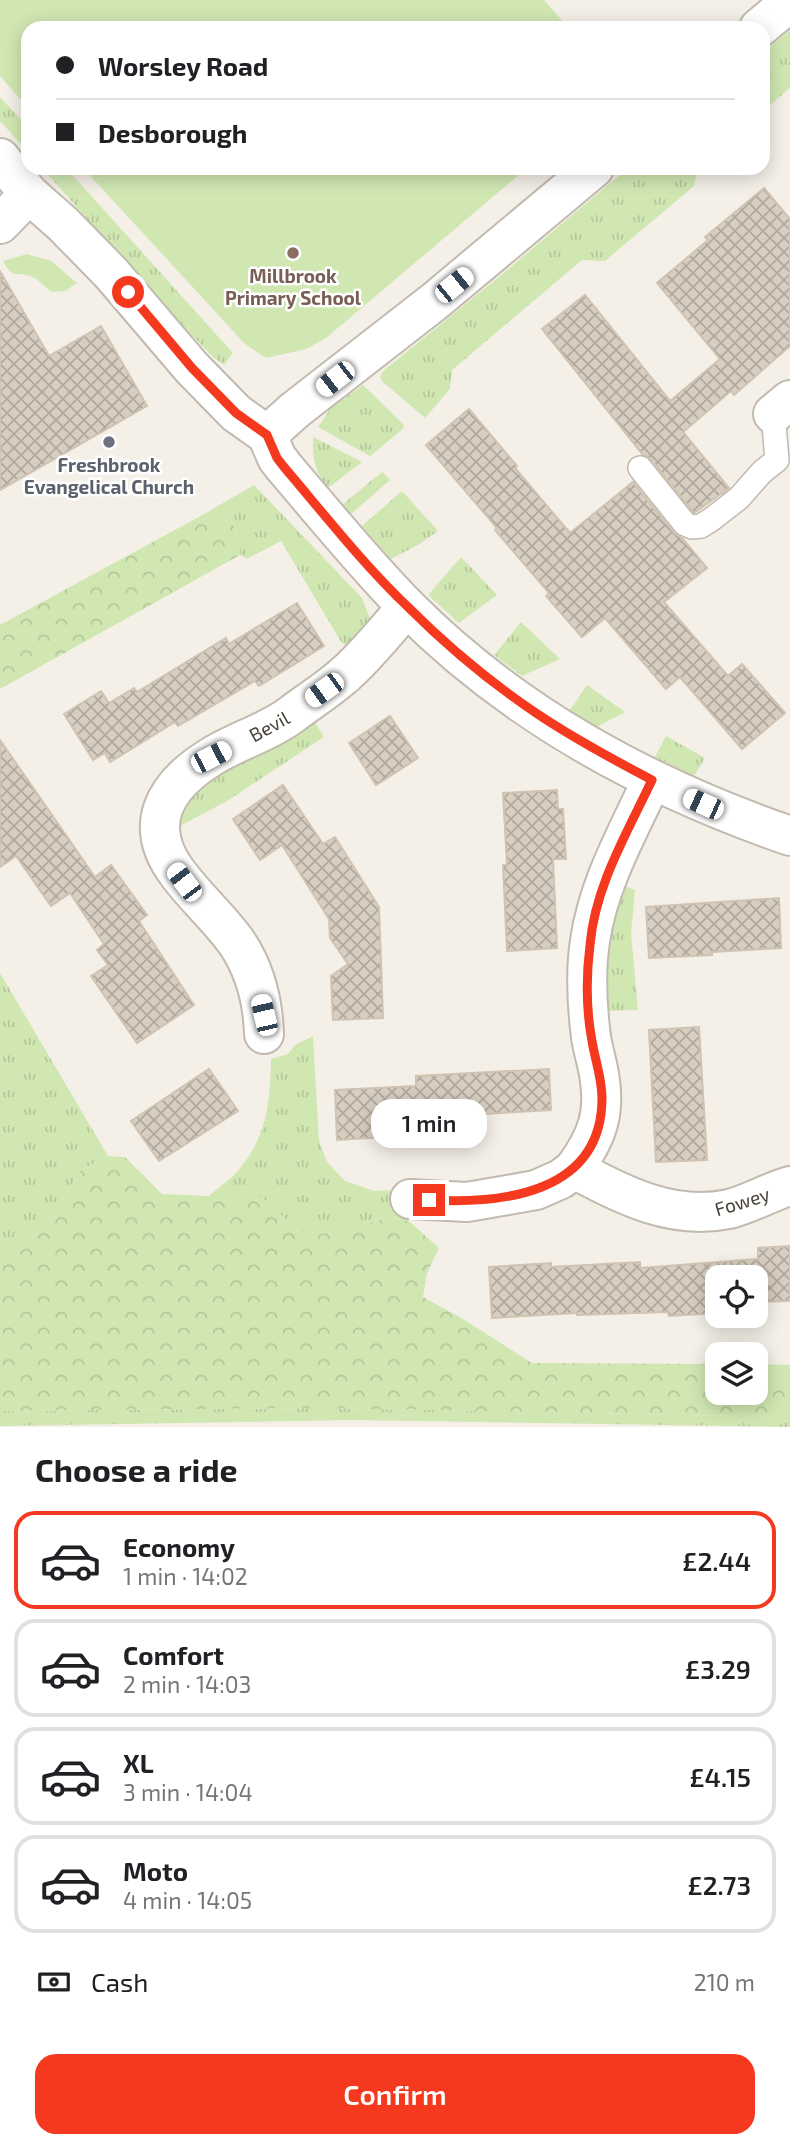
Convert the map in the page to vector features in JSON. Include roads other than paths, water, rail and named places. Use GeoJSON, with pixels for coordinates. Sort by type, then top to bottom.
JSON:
{"type":"FeatureCollection","features":[{"type":"Feature","properties":{"kind":"street"},"geometry":{"type":"LineString","coordinates":[[767,21],[790,2]]}},
{"type":"Feature","properties":{"kind":"street"},"geometry":{"type":"LineString","coordinates":[[0,159],[29,194],[63,223],[111,273],[192,368],[236,413],[267,435],[284,467],[407,607],[474,667],[535,712],[595,750],[703,804],[790,836]]}},
{"type":"Feature","properties":{"kind":"street"},"geometry":{"type":"LineString","coordinates":[[267,435],[435,301],[586,175]]}},
{"type":"Feature","properties":{"kind":"street"},"geometry":{"type":"LineString","coordinates":[[0,224],[29,194]]}},
{"type":"Feature","properties":{"kind":"street","name":"Bevil"},"geometry":{"type":"LineString","coordinates":[[264,1034],[264,1015],[246,958],[236,942],[174,869],[163,845],[160,820],[162,808],[166,797],[185,776],[211,757],[286,719],[344,676],[407,607]]}},
{"type":"Feature","properties":{"kind":"street"},"geometry":{"type":"LineString","coordinates":[[410,1199],[467,1202],[536,1190],[561,1179],[574,1169],[591,1145],[600,1119],[602,1098],[587,1005],[592,929],[597,903],[613,863],[652,780]]}},
{"type":"Feature","properties":{"kind":"street","name":"Fowey"},"geometry":{"type":"LineString","coordinates":[[574,1169],[609,1188],[652,1206],[704,1213],[731,1208],[790,1186]]}},
{"type":"Feature","properties":{"kind":"lane"},"geometry":{"type":"LineString","coordinates":[[640,468],[685,524],[692,527],[701,526],[739,498],[762,471],[777,460],[782,407]]}},
{"type":"Feature","properties":{"kind":"place","name":"Millbrook Primary School"},"geometry":{"type":"Point","coordinates":[293,253]}},
{"type":"Feature","properties":{"kind":"place","name":"Freshbrook Evangelical Church"},"geometry":{"type":"Point","coordinates":[109,442]}}]}
